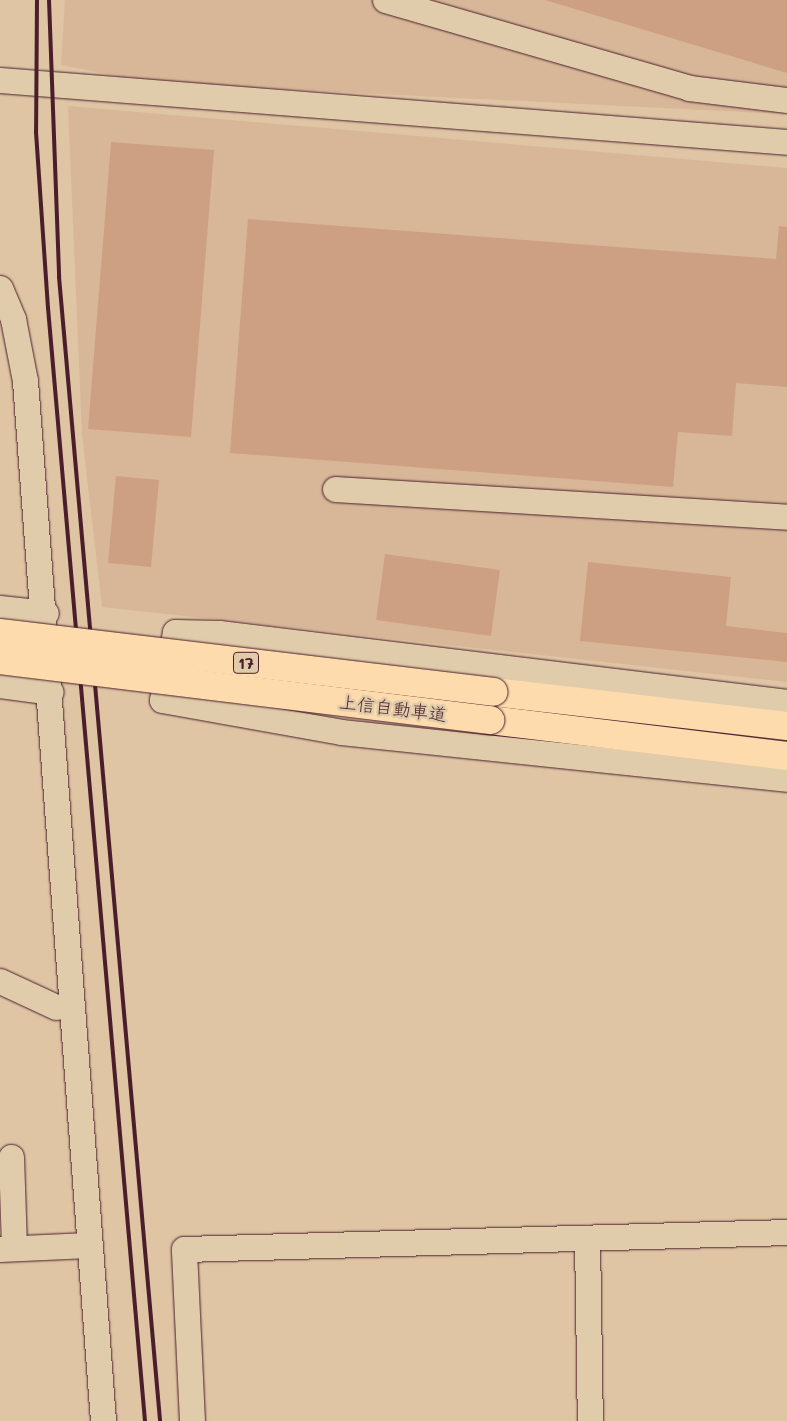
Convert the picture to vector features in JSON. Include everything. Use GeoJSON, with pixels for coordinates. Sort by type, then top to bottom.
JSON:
{"type":"FeatureCollection","features":[{"type":"Feature","properties":{"kind":"highway","name":"上信自動車道"},"geometry":{"type":"LineString","coordinates":[[0,633],[787,726]]}},
{"type":"Feature","properties":{"kind":"highway","name":"上信自動車道"},"geometry":{"type":"LineString","coordinates":[[0,660],[787,756]]}},
{"type":"Feature","properties":{"kind":"street"},"geometry":{"type":"LineString","coordinates":[[385,0],[689,88],[787,100]]}},
{"type":"Feature","properties":{"kind":"street"},"geometry":{"type":"LineString","coordinates":[[0,80],[787,142]]}},
{"type":"Feature","properties":{"kind":"street"},"geometry":{"type":"LineString","coordinates":[[0,288],[13,319],[25,381],[46,613],[88,1245],[103,1421]]}},
{"type":"Feature","properties":{"kind":"street"},"geometry":{"type":"LineString","coordinates":[[335,489],[787,517]]}},
{"type":"Feature","properties":{"kind":"street"},"geometry":{"type":"LineString","coordinates":[[0,608],[46,613]]}},
{"type":"Feature","properties":{"kind":"street"},"geometry":{"type":"LineString","coordinates":[[787,702],[219,633],[175,632],[162,700],[341,732],[787,779]]}},
{"type":"Feature","properties":{"kind":"street"},"geometry":{"type":"LineString","coordinates":[[0,685],[51,692]]}},
{"type":"Feature","properties":{"kind":"street"},"geometry":{"type":"LineString","coordinates":[[0,981],[56,1007]]}},
{"type":"Feature","properties":{"kind":"street"},"geometry":{"type":"LineString","coordinates":[[10,1157],[7,1248],[88,1245]]}},
{"type":"Feature","properties":{"kind":"street"},"geometry":{"type":"LineString","coordinates":[[192,1421],[184,1249],[787,1232]]}},
{"type":"Feature","properties":{"kind":"street"},"geometry":{"type":"LineString","coordinates":[[587,1238],[590,1421]]}},
{"type":"Feature","properties":{"kind":"shaded area"},"geometry":{"type":"Polygon","coordinates":[[[65,0],[787,0],[787,114],[153,83],[61,65],[65,0]]]}},
{"type":"Feature","properties":{"kind":"shaded area"},"geometry":{"type":"Polygon","coordinates":[[[68,106],[787,168],[787,682],[102,607],[82,434],[68,106]]]}},
{"type":"Feature","properties":{"kind":"building"},"geometry":{"type":"Polygon","coordinates":[[[545,0],[787,0],[787,73],[545,0]]]}},
{"type":"Feature","properties":{"kind":"building"},"geometry":{"type":"Polygon","coordinates":[[[111,142],[214,150],[191,437],[88,429],[111,142]]]}},
{"type":"Feature","properties":{"kind":"building"},"geometry":{"type":"Polygon","coordinates":[[[248,219],[776,259],[779,226],[787,227],[787,387],[736,383],[732,436],[678,432],[673,487],[230,453],[248,219]]]}},
{"type":"Feature","properties":{"kind":"building"},"geometry":{"type":"Polygon","coordinates":[[[116,476],[159,480],[151,567],[108,563],[116,476]]]}},
{"type":"Feature","properties":{"kind":"building"},"geometry":{"type":"Polygon","coordinates":[[[385,554],[500,570],[491,636],[376,620],[385,554]]]}},
{"type":"Feature","properties":{"kind":"building"},"geometry":{"type":"Polygon","coordinates":[[[588,562],[731,577],[726,626],[787,633],[787,662],[580,641],[588,562]]]}},
{"type":"Feature","properties":{"kind":"railway"},"geometry":{"type":"LineString","coordinates":[[37,0],[36,132],[48,308],[145,1421]]}},
{"type":"Feature","properties":{"kind":"railway"},"geometry":{"type":"LineString","coordinates":[[49,0],[59,277],[160,1421]]}}]}
